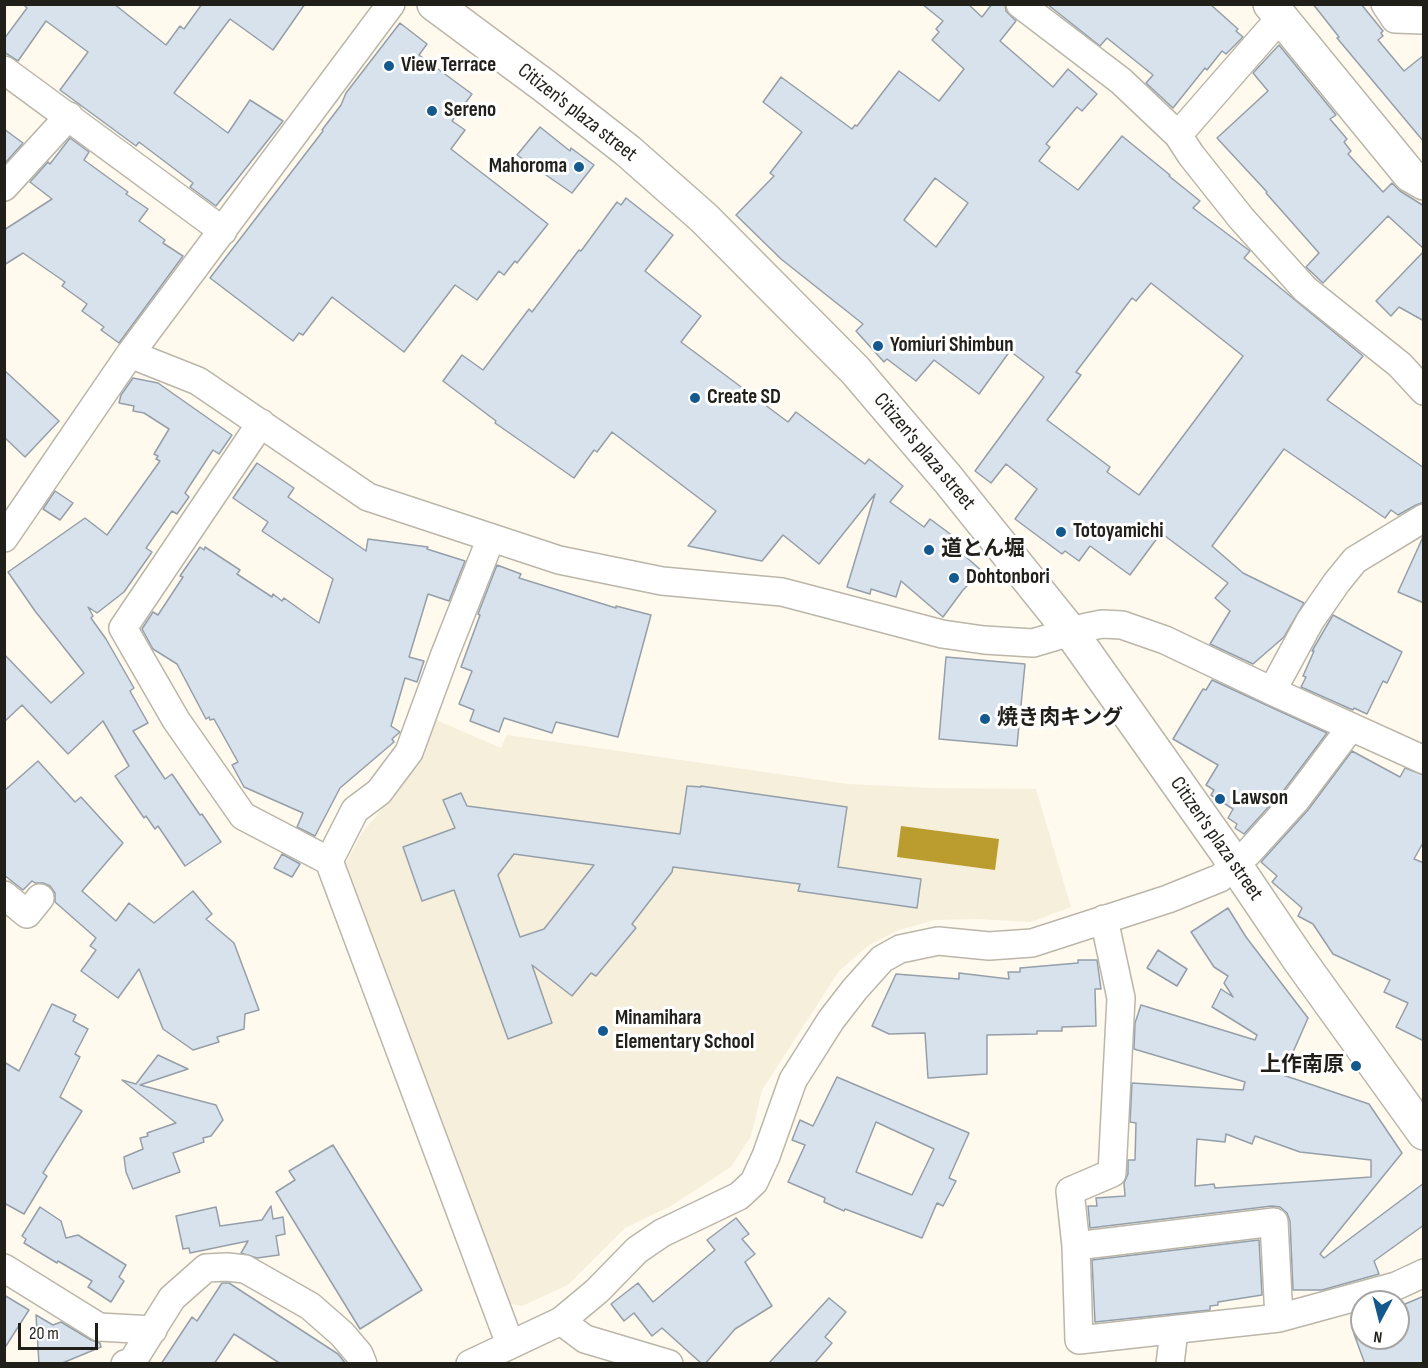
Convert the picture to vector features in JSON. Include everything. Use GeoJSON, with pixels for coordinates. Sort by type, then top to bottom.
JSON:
{"type":"FeatureCollection","features":[{"type":"Feature","properties":{"kind":"street"},"geometry":{"type":"LineString","coordinates":[[4,538],[130,354],[391,4]]}},
{"type":"Feature","properties":{"kind":"street","name":"Citizen's plaza street"},"geometry":{"type":"LineString","coordinates":[[434,4],[628,151],[704,218],[855,370],[947,478],[1070,631],[1236,865],[1298,958],[1423,1130]]}},
{"type":"Feature","properties":{"kind":"street"},"geometry":{"type":"LineString","coordinates":[[1020,4],[1121,81],[1178,135],[1241,218],[1305,289],[1400,365],[1424,391]]}},
{"type":"Feature","properties":{"kind":"street"},"geometry":{"type":"LineString","coordinates":[[1385,4],[1395,19],[1424,20]]}},
{"type":"Feature","properties":{"kind":"street"},"geometry":{"type":"LineString","coordinates":[[1178,135],[1276,11],[1410,175],[1424,183]]}},
{"type":"Feature","properties":{"kind":"street"},"geometry":{"type":"LineString","coordinates":[[4,70],[223,231]]}},
{"type":"Feature","properties":{"kind":"street"},"geometry":{"type":"LineString","coordinates":[[4,186],[69,116]]}},
{"type":"Feature","properties":{"kind":"street"},"geometry":{"type":"LineString","coordinates":[[130,354],[198,381],[368,498],[559,560],[662,581],[782,592],[942,634],[984,640],[1033,643],[1102,624],[1122,625],[1165,640],[1424,760]]}},
{"type":"Feature","properties":{"kind":"street"},"geometry":{"type":"LineString","coordinates":[[261,423],[123,628],[176,720],[243,816],[329,861],[510,1344]]}},
{"type":"Feature","properties":{"kind":"street"},"geometry":{"type":"LineString","coordinates":[[1272,691],[1310,621],[1336,582],[1355,560],[1424,518]]}},
{"type":"Feature","properties":{"kind":"street"},"geometry":{"type":"LineString","coordinates":[[329,861],[355,810],[379,792],[409,752],[491,538]]}},
{"type":"Feature","properties":{"kind":"street"},"geometry":{"type":"LineString","coordinates":[[470,1364],[561,1321],[597,1291],[637,1250],[662,1233],[739,1196],[754,1182],[766,1156],[793,1080],[831,1020],[882,959],[900,949],[938,941],[989,946],[1032,943],[1168,899],[1220,878],[1236,865],[1296,800],[1351,727]]}},
{"type":"Feature","properties":{"kind":"street"},"geometry":{"type":"LineString","coordinates":[[4,895],[27,914],[40,898]]}},
{"type":"Feature","properties":{"kind":"street"},"geometry":{"type":"LineString","coordinates":[[1104,919],[1121,998],[1112,1173],[1070,1191],[1076,1246],[1079,1340],[1279,1318],[1396,1286],[1424,1273]]}},
{"type":"Feature","properties":{"kind":"street"},"geometry":{"type":"LineString","coordinates":[[1076,1246],[1274,1222],[1279,1318]]}},
{"type":"Feature","properties":{"kind":"street"},"geometry":{"type":"LineString","coordinates":[[4,1268],[99,1327],[153,1330]]}},
{"type":"Feature","properties":{"kind":"street"},"geometry":{"type":"LineString","coordinates":[[125,1364],[132,1362],[172,1298],[206,1268],[244,1269],[310,1306],[342,1334],[363,1364]]}},
{"type":"Feature","properties":{"kind":"street"},"geometry":{"type":"LineString","coordinates":[[561,1321],[585,1339],[666,1362]]}},
{"type":"Feature","properties":{"kind":"street"},"geometry":{"type":"LineString","coordinates":[[1170,1364],[1174,1331]]}},
{"type":"Feature","properties":{"kind":"shaded area","name":"Minamihara Elementary School"},"geometry":{"type":"Polygon","coordinates":[[[434,719],[501,748],[507,735],[848,784],[1036,789],[1071,907],[1031,922],[978,919],[935,920],[899,930],[869,945],[839,971],[762,1090],[751,1136],[731,1167],[671,1206],[625,1228],[568,1285],[522,1306],[511,1304],[343,869],[361,834],[418,765],[434,719]]]}},
{"type":"Feature","properties":{"kind":"shaded area"},"geometry":{"type":"Polygon","coordinates":[[[901,826],[999,839],[995,870],[897,857],[901,826]]]}},
{"type":"Feature","properties":{"kind":"building"},"geometry":{"type":"Polygon","coordinates":[[[23,4],[114,4],[166,45],[180,26],[184,29],[202,4],[305,4],[273,50],[230,19],[174,93],[228,133],[250,100],[283,121],[216,206],[190,187],[193,183],[139,142],[136,146],[60,90],[88,52],[46,21],[18,61],[4,52],[4,39],[27,8],[23,4]]]}},
{"type":"Feature","properties":{"kind":"building"},"geometry":{"type":"Polygon","coordinates":[[[922,4],[968,4],[982,17],[992,4],[1005,4],[1006,11],[1016,21],[1000,41],[1053,87],[1068,69],[1097,94],[1082,111],[1077,107],[1046,144],[1050,147],[1039,161],[1078,190],[1122,136],[1200,201],[1193,208],[1250,251],[1244,258],[1363,356],[1327,400],[1424,468],[1424,502],[1398,515],[1391,510],[1385,518],[1284,449],[1212,546],[1243,573],[1304,603],[1284,637],[1253,664],[1210,644],[1230,611],[1215,598],[1228,583],[1161,533],[1130,575],[1090,546],[1079,561],[1065,551],[1062,554],[1015,519],[1037,489],[1006,464],[991,483],[975,471],[1044,377],[1010,351],[979,394],[934,360],[916,381],[887,359],[884,362],[856,331],[863,324],[781,259],[736,215],[774,176],[770,173],[802,132],[763,102],[781,77],[852,129],[855,125],[857,126],[899,71],[939,101],[964,69],[932,40],[939,32],[936,29],[943,21],[922,4]],[[935,178],[904,220],[936,247],[968,203],[935,178]],[[1151,283],[1136,301],[1132,298],[1076,372],[1081,375],[1047,420],[1110,467],[1107,472],[1139,495],[1243,356],[1151,283]]]}},
{"type":"Feature","properties":{"kind":"building"},"geometry":{"type":"Polygon","coordinates":[[[1047,4],[1210,4],[1238,29],[1236,31],[1243,37],[1226,54],[1222,51],[1207,70],[1205,68],[1173,108],[1146,83],[1153,75],[1107,38],[1100,46],[1047,4]]]}},
{"type":"Feature","properties":{"kind":"building"},"geometry":{"type":"Polygon","coordinates":[[[1313,4],[1361,4],[1383,31],[1381,33],[1383,36],[1378,40],[1404,71],[1424,55],[1424,142],[1337,38],[1339,37],[1313,4]]]}},
{"type":"Feature","properties":{"kind":"building"},"geometry":{"type":"Polygon","coordinates":[[[400,23],[427,44],[419,55],[472,94],[452,121],[465,130],[451,149],[548,224],[517,263],[515,261],[504,275],[499,271],[477,300],[455,285],[404,352],[332,297],[303,335],[299,333],[293,341],[210,278],[323,131],[341,105],[346,93],[400,23]]]}},
{"type":"Feature","properties":{"kind":"building"},"geometry":{"type":"Polygon","coordinates":[[[1279,45],[1336,115],[1330,119],[1347,139],[1344,142],[1351,151],[1348,154],[1383,192],[1392,183],[1400,191],[1424,206],[1424,249],[1388,216],[1323,283],[1306,267],[1319,253],[1217,138],[1268,91],[1253,73],[1279,45]]]}},
{"type":"Feature","properties":{"kind":"building"},"geometry":{"type":"Polygon","coordinates":[[[540,127],[570,151],[571,148],[594,165],[572,193],[517,155],[540,127]]]}},
{"type":"Feature","properties":{"kind":"building"},"geometry":{"type":"Polygon","coordinates":[[[4,129],[23,143],[6,162],[4,160],[4,129]]]}},
{"type":"Feature","properties":{"kind":"building"},"geometry":{"type":"Polygon","coordinates":[[[70,138],[89,152],[84,160],[148,209],[139,221],[165,240],[163,243],[183,256],[119,343],[101,330],[104,327],[82,311],[87,304],[62,286],[65,282],[23,253],[4,265],[4,230],[52,199],[30,182],[48,162],[50,164],[70,138]]]}},
{"type":"Feature","properties":{"kind":"building"},"geometry":{"type":"Polygon","coordinates":[[[626,198],[673,235],[645,271],[701,316],[681,342],[788,422],[796,412],[865,464],[869,459],[903,486],[890,502],[924,527],[930,519],[953,536],[949,542],[982,571],[963,590],[943,617],[901,581],[896,597],[871,589],[870,594],[847,587],[875,494],[819,564],[783,535],[762,561],[688,546],[716,511],[612,432],[597,452],[594,450],[574,478],[495,423],[496,421],[443,381],[462,355],[483,370],[529,309],[532,312],[579,250],[581,251],[617,202],[621,205],[626,198]]]}},
{"type":"Feature","properties":{"kind":"building"},"geometry":{"type":"Polygon","coordinates":[[[1424,251],[1424,321],[1399,307],[1391,316],[1376,301],[1424,251]]]}},
{"type":"Feature","properties":{"kind":"building"},"geometry":{"type":"Polygon","coordinates":[[[4,370],[59,421],[25,457],[4,437],[4,370]]]}},
{"type":"Feature","properties":{"kind":"building"},"geometry":{"type":"Polygon","coordinates":[[[133,378],[158,383],[232,435],[219,454],[213,450],[185,493],[189,497],[177,514],[172,511],[146,548],[152,552],[124,592],[97,613],[88,607],[93,616],[91,618],[134,688],[130,691],[148,723],[133,731],[165,779],[172,774],[221,842],[185,866],[158,826],[155,829],[146,816],[144,818],[115,776],[129,766],[103,721],[68,754],[22,705],[4,722],[4,654],[51,703],[84,673],[35,611],[8,572],[85,518],[107,535],[160,461],[154,454],[169,429],[144,413],[133,411],[134,406],[119,403],[121,395],[133,378]]]}},
{"type":"Feature","properties":{"kind":"building"},"geometry":{"type":"Polygon","coordinates":[[[257,463],[294,488],[288,497],[366,551],[368,539],[428,547],[427,549],[465,561],[449,601],[428,594],[409,657],[424,661],[417,682],[405,678],[391,726],[400,732],[392,739],[394,742],[340,788],[315,836],[297,827],[303,813],[244,787],[232,765],[238,762],[214,719],[210,720],[209,717],[206,719],[177,664],[153,649],[142,629],[153,612],[158,615],[200,547],[204,550],[205,547],[240,570],[237,574],[272,597],[273,594],[282,601],[284,598],[319,623],[333,579],[262,531],[268,522],[233,498],[257,463]]]}},
{"type":"Feature","properties":{"kind":"building"},"geometry":{"type":"Polygon","coordinates":[[[55,491],[73,503],[60,520],[43,509],[55,491]]]}},
{"type":"Feature","properties":{"kind":"building"},"geometry":{"type":"Polygon","coordinates":[[[1424,537],[1424,603],[1398,592],[1424,537]]]}},
{"type":"Feature","properties":{"kind":"building"},"geometry":{"type":"Polygon","coordinates":[[[497,565],[521,574],[519,578],[616,608],[616,606],[651,615],[618,737],[556,722],[552,733],[504,718],[499,732],[470,721],[474,710],[459,704],[472,671],[461,667],[497,565]]]}},
{"type":"Feature","properties":{"kind":"building"},"geometry":{"type":"Polygon","coordinates":[[[1333,615],[1402,652],[1387,683],[1383,681],[1367,714],[1301,687],[1306,677],[1303,676],[1314,651],[1312,651],[1333,615]]]}},
{"type":"Feature","properties":{"kind":"building"},"geometry":{"type":"Polygon","coordinates":[[[946,657],[1025,664],[1017,746],[939,739],[946,657]]]}},
{"type":"Feature","properties":{"kind":"building"},"geometry":{"type":"Polygon","coordinates":[[[1212,680],[1327,733],[1284,790],[1244,834],[1235,828],[1237,824],[1228,818],[1233,809],[1211,795],[1214,790],[1206,785],[1218,765],[1173,739],[1203,689],[1206,690],[1212,680]]]}},
{"type":"Feature","properties":{"kind":"building"},"geometry":{"type":"Polygon","coordinates":[[[1352,751],[1400,777],[1405,768],[1424,775],[1424,841],[1414,859],[1424,863],[1424,1041],[1396,1027],[1408,1003],[1384,992],[1390,980],[1333,954],[1313,924],[1298,916],[1302,908],[1272,882],[1277,876],[1261,862],[1308,810],[1352,751]]]}},
{"type":"Feature","properties":{"kind":"building"},"geometry":{"type":"Polygon","coordinates":[[[38,761],[75,802],[81,797],[123,843],[82,891],[116,921],[129,903],[154,923],[193,891],[212,914],[206,919],[234,943],[259,1010],[245,1014],[244,1029],[217,1037],[219,1042],[193,1050],[163,1029],[139,969],[118,998],[81,971],[96,950],[90,946],[96,938],[55,902],[55,893],[50,886],[32,881],[23,890],[4,875],[4,791],[38,761]]]}},
{"type":"Feature","properties":{"kind":"building"},"geometry":{"type":"Polygon","coordinates":[[[687,786],[701,786],[847,807],[838,867],[921,879],[917,908],[798,891],[800,884],[673,867],[672,872],[632,924],[636,928],[596,976],[591,973],[572,996],[532,965],[552,1023],[508,1039],[454,890],[422,901],[403,847],[455,828],[443,800],[461,793],[467,806],[680,834],[687,786]],[[514,854],[498,875],[520,937],[544,929],[594,865],[514,854]]]}},
{"type":"Feature","properties":{"kind":"building"},"geometry":{"type":"Polygon","coordinates":[[[282,854],[300,864],[292,877],[274,868],[282,854]]]}},
{"type":"Feature","properties":{"kind":"building"},"geometry":{"type":"Polygon","coordinates":[[[1228,908],[1246,937],[1308,1018],[1283,1075],[1369,1104],[1402,1153],[1320,1254],[1324,1258],[1424,1183],[1424,1225],[1374,1261],[1379,1274],[1322,1290],[1293,1290],[1290,1221],[1287,1213],[1280,1207],[1272,1206],[1090,1228],[1088,1206],[1097,1206],[1096,1198],[1125,1196],[1124,1183],[1128,1174],[1128,1160],[1135,1160],[1136,1123],[1130,1122],[1132,1083],[1243,1090],[1245,1082],[1134,1049],[1135,1023],[1141,1005],[1255,1040],[1257,1035],[1212,1007],[1221,989],[1233,997],[1224,983],[1228,976],[1214,967],[1191,932],[1228,908]],[[1226,1134],[1225,1142],[1197,1139],[1195,1186],[1214,1184],[1215,1188],[1371,1177],[1371,1160],[1300,1152],[1255,1136],[1252,1144],[1226,1134]]]}},
{"type":"Feature","properties":{"kind":"building"},"geometry":{"type":"Polygon","coordinates":[[[1158,950],[1187,969],[1177,986],[1147,968],[1158,950]]]}},
{"type":"Feature","properties":{"kind":"building"},"geometry":{"type":"Polygon","coordinates":[[[1078,960],[1097,960],[1101,989],[1095,989],[1096,1026],[1062,1027],[1062,1031],[1037,1031],[1037,1034],[987,1035],[987,1074],[928,1078],[925,1033],[889,1034],[872,1026],[896,974],[959,979],[959,973],[1009,979],[1008,972],[1020,972],[1020,968],[1078,963],[1078,960]]]}},
{"type":"Feature","properties":{"kind":"building"},"geometry":{"type":"Polygon","coordinates":[[[52,1004],[76,1015],[73,1021],[88,1029],[75,1054],[80,1057],[60,1097],[82,1111],[43,1173],[47,1176],[24,1214],[4,1203],[4,1062],[19,1071],[52,1004]]]}},
{"type":"Feature","properties":{"kind":"building"},"geometry":{"type":"Polygon","coordinates":[[[158,1055],[188,1069],[140,1085],[216,1105],[223,1120],[211,1136],[203,1138],[204,1142],[173,1153],[180,1172],[133,1189],[126,1172],[124,1157],[143,1149],[140,1138],[148,1136],[147,1133],[176,1123],[122,1080],[136,1084],[158,1055]]]}},
{"type":"Feature","properties":{"kind":"building"},"geometry":{"type":"Polygon","coordinates":[[[837,1077],[969,1133],[949,1178],[956,1181],[943,1206],[937,1203],[922,1238],[845,1209],[844,1211],[824,1202],[825,1198],[788,1182],[805,1145],[792,1140],[800,1120],[813,1126],[837,1077]],[[876,1122],[856,1172],[912,1195],[934,1149],[876,1122]]]}},
{"type":"Feature","properties":{"kind":"building"},"geometry":{"type":"Polygon","coordinates":[[[333,1145],[422,1290],[360,1329],[276,1192],[295,1180],[289,1171],[333,1145]]]}},
{"type":"Feature","properties":{"kind":"building"},"geometry":{"type":"Polygon","coordinates":[[[271,1206],[273,1219],[283,1217],[285,1234],[276,1236],[279,1255],[257,1258],[241,1253],[248,1241],[190,1253],[189,1248],[183,1249],[176,1216],[216,1207],[220,1226],[262,1220],[271,1206]]]}},
{"type":"Feature","properties":{"kind":"building"},"geometry":{"type":"Polygon","coordinates":[[[40,1207],[61,1221],[66,1238],[78,1235],[126,1265],[119,1277],[124,1281],[111,1302],[88,1287],[92,1281],[24,1243],[26,1239],[22,1236],[40,1207]]]}},
{"type":"Feature","properties":{"kind":"building"},"geometry":{"type":"Polygon","coordinates":[[[736,1218],[749,1234],[742,1239],[755,1254],[745,1262],[772,1306],[735,1329],[705,1364],[702,1364],[662,1328],[652,1336],[634,1313],[624,1321],[611,1304],[638,1283],[653,1302],[715,1250],[707,1240],[736,1218]]]}},
{"type":"Feature","properties":{"kind":"building"},"geometry":{"type":"Polygon","coordinates":[[[1259,1240],[1262,1295],[1218,1302],[1218,1305],[1210,1306],[1210,1310],[1095,1322],[1092,1260],[1259,1240]]]}},
{"type":"Feature","properties":{"kind":"building"},"geometry":{"type":"Polygon","coordinates":[[[222,1283],[229,1283],[338,1354],[346,1364],[281,1364],[234,1334],[214,1364],[161,1364],[192,1317],[197,1321],[222,1283]]]}},
{"type":"Feature","properties":{"kind":"building"},"geometry":{"type":"Polygon","coordinates":[[[4,1295],[29,1310],[4,1349],[4,1295]]]}},
{"type":"Feature","properties":{"kind":"building"},"geometry":{"type":"Polygon","coordinates":[[[1424,1296],[1424,1364],[1365,1364],[1360,1350],[1410,1350],[1410,1302],[1424,1296]]]}},
{"type":"Feature","properties":{"kind":"building"},"geometry":{"type":"Polygon","coordinates":[[[829,1298],[846,1312],[825,1337],[832,1343],[814,1364],[768,1364],[829,1298]]]}},
{"type":"Feature","properties":{"kind":"building"},"geometry":{"type":"Polygon","coordinates":[[[36,1315],[53,1325],[61,1322],[100,1343],[101,1347],[60,1364],[39,1364],[36,1315]]]}},
{"type":"Feature","properties":{"kind":"place","name":"View Terrace"},"geometry":{"type":"Point","coordinates":[389,66]}},
{"type":"Feature","properties":{"kind":"place","name":"Sereno"},"geometry":{"type":"Point","coordinates":[432,111]}},
{"type":"Feature","properties":{"kind":"place","name":"Mahoroma"},"geometry":{"type":"Point","coordinates":[579,167]}},
{"type":"Feature","properties":{"kind":"place","name":"Yomiuri Shimbun"},"geometry":{"type":"Point","coordinates":[878,346]}},
{"type":"Feature","properties":{"kind":"place","name":"Create SD"},"geometry":{"type":"Point","coordinates":[695,398]}},
{"type":"Feature","properties":{"kind":"place","name":"Totoyamichi"},"geometry":{"type":"Point","coordinates":[1061,532]}},
{"type":"Feature","properties":{"kind":"place","name":"道とん堀"},"geometry":{"type":"Point","coordinates":[929,550]}},
{"type":"Feature","properties":{"kind":"place","name":"Dohtonbori"},"geometry":{"type":"Point","coordinates":[954,578]}},
{"type":"Feature","properties":{"kind":"place","name":"焼き肉キング"},"geometry":{"type":"Point","coordinates":[985,719]}},
{"type":"Feature","properties":{"kind":"place","name":"Lawson"},"geometry":{"type":"Point","coordinates":[1220,799]}},
{"type":"Feature","properties":{"kind":"place","name":"Minamihara Elementary School"},"geometry":{"type":"Point","coordinates":[603,1031]}},
{"type":"Feature","properties":{"kind":"place","name":"上作南原"},"geometry":{"type":"Point","coordinates":[1356,1066]}}]}
